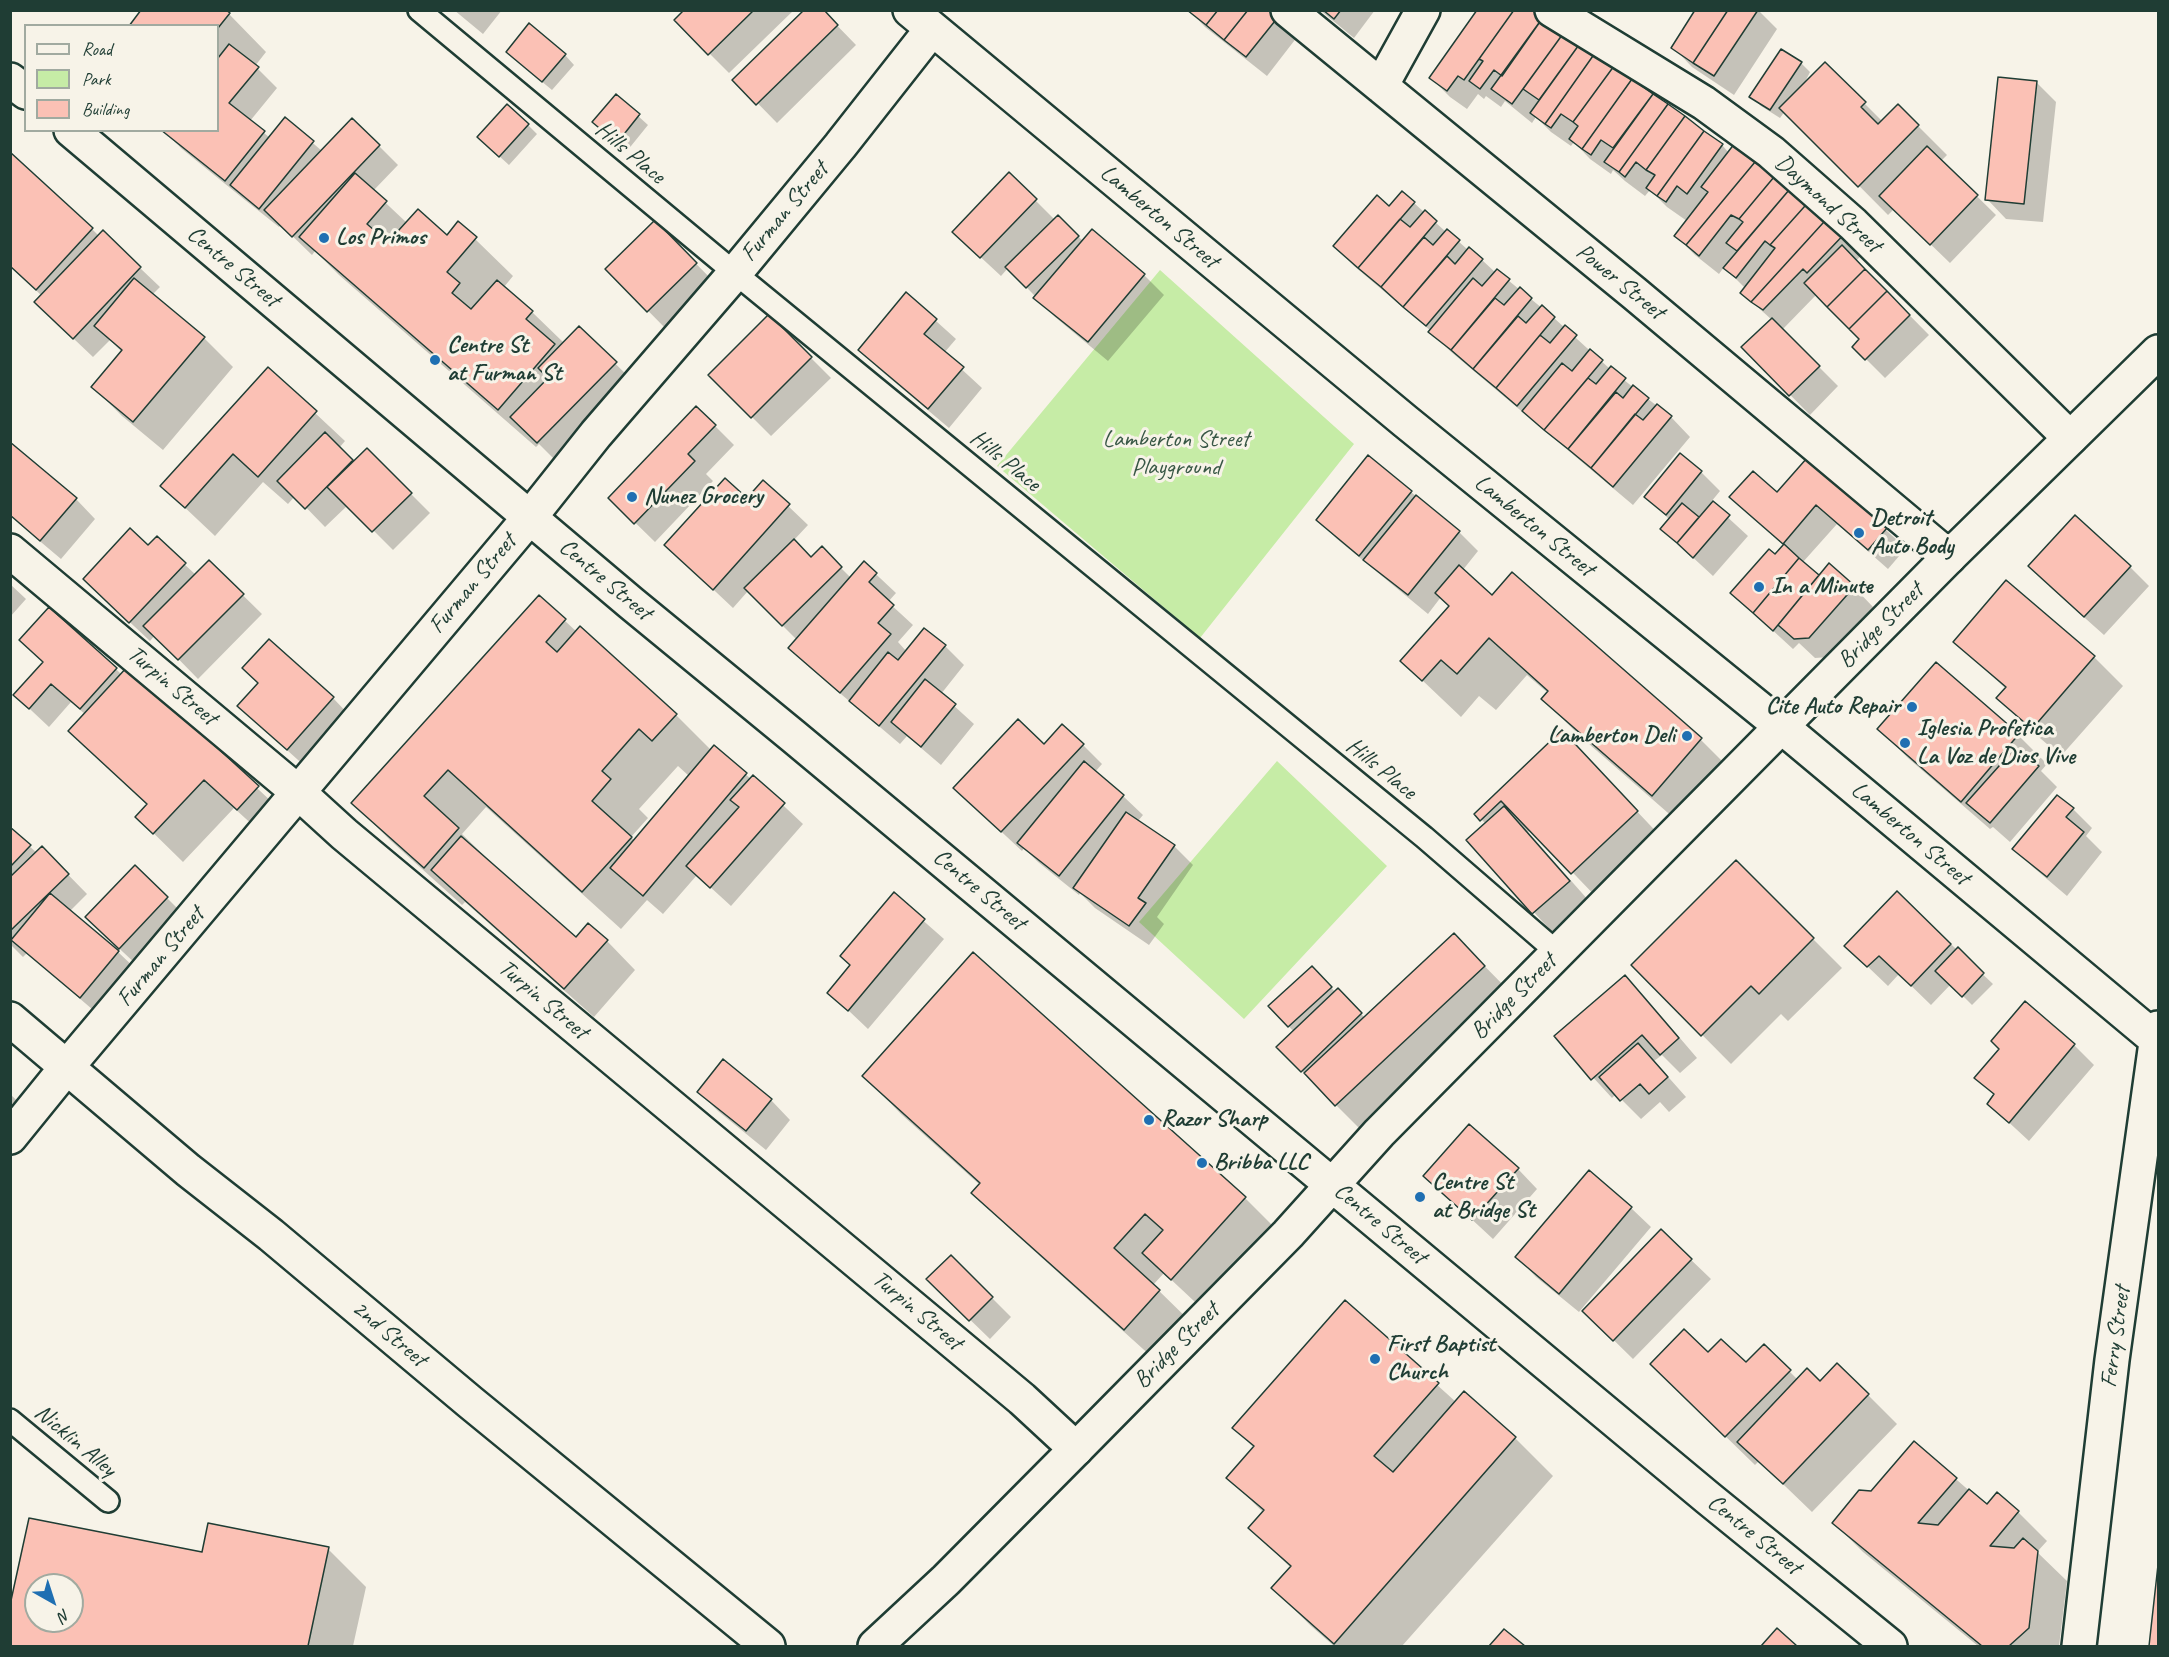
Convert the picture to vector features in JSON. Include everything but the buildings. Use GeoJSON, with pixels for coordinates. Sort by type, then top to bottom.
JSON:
{"type":"FeatureCollection","features":[{"type":"Feature","properties":{"kind":"street","name":"Power Street"},"geometry":{"type":"LineString","coordinates":[[1288,10],[1634,293],[1949,557]]}},
{"type":"Feature","properties":{"kind":"street"},"geometry":{"type":"LineString","coordinates":[[1381,86],[1423,10]]}},
{"type":"Feature","properties":{"kind":"street","name":"Daymond Street"},"geometry":{"type":"LineString","coordinates":[[1552,10],[1704,103],[1771,152],[1853,224],[2070,438]]}},
{"type":"Feature","properties":{"kind":"street","name":"Furman Street"},"geometry":{"type":"LineString","coordinates":[[10,1137],[530,517],[596,434],[840,147],[921,20]]}},
{"type":"Feature","properties":{"kind":"street","name":"Lamberton Street"},"geometry":{"type":"LineString","coordinates":[[921,20],[1406,421],[2158,1036]]}},
{"type":"Feature","properties":{"kind":"street"},"geometry":{"type":"LineString","coordinates":[[10,80],[24,90]]}},
{"type":"Feature","properties":{"kind":"street","name":"Centre Street"},"geometry":{"type":"LineString","coordinates":[[73,132],[631,603],[1890,1647]]}},
{"type":"Feature","properties":{"kind":"street","name":"Bridge Street"},"geometry":{"type":"LineString","coordinates":[[875,1647],[946,1580],[1288,1234],[1379,1133],[1949,557],[2158,352]]}},
{"type":"Feature","properties":{"kind":"street","name":"Turpin Street"},"geometry":{"type":"LineString","coordinates":[[10,551],[572,1025],[1022,1398],[1076,1449]]}},
{"type":"Feature","properties":{"kind":"street","name":"2nd Street"},"geometry":{"type":"LineString","coordinates":[[10,1019],[188,1170],[271,1235],[768,1647]]}},
{"type":"Feature","properties":{"kind":"street","name":"Ferry Street"},"geometry":{"type":"LineString","coordinates":[[2079,1647],[2112,1360],[2158,1036]]}},
{"type":"Feature","properties":{"kind":"lane","name":"Hills Place"},"geometry":{"type":"LineString","coordinates":[[419,10],[735,273],[1424,837],[1558,953]]}},
{"type":"Feature","properties":{"kind":"lane","name":"Nicklin Alley"},"geometry":{"type":"LineString","coordinates":[[10,1420],[108,1501]]}},
{"type":"Feature","properties":{"kind":"green space","name":"Lamberton Street Playground"},"geometry":{"type":"Polygon","coordinates":[[[1160,270],[1354,444],[1200,638],[997,466],[1160,270]]]}},
{"type":"Feature","properties":{"kind":"green space"},"geometry":{"type":"Polygon","coordinates":[[[1277,761],[1387,866],[1244,1019],[1139,922],[1277,761]]]}},
{"type":"Feature","properties":{"kind":"place","name":"Los Primos"},"geometry":{"type":"Point","coordinates":[324,238]}},
{"type":"Feature","properties":{"kind":"place","name":"Centre St at Furman St"},"geometry":{"type":"Point","coordinates":[435,360]}},
{"type":"Feature","properties":{"kind":"place","name":"Nunez Grocery"},"geometry":{"type":"Point","coordinates":[632,497]}},
{"type":"Feature","properties":{"kind":"place","name":"Detroit Auto Body"},"geometry":{"type":"Point","coordinates":[1859,533]}},
{"type":"Feature","properties":{"kind":"place","name":"In a Minute"},"geometry":{"type":"Point","coordinates":[1759,587]}},
{"type":"Feature","properties":{"kind":"place","name":"Cite Auto Repair"},"geometry":{"type":"Point","coordinates":[1912,707]}},
{"type":"Feature","properties":{"kind":"place","name":"Lamberton Deli"},"geometry":{"type":"Point","coordinates":[1687,736]}},
{"type":"Feature","properties":{"kind":"place","name":"Iglesia Profetica La Voz de Dios Vive"},"geometry":{"type":"Point","coordinates":[1905,743]}},
{"type":"Feature","properties":{"kind":"place","name":"Razor Sharp"},"geometry":{"type":"Point","coordinates":[1149,1120]}},
{"type":"Feature","properties":{"kind":"place","name":"Bribba LLC"},"geometry":{"type":"Point","coordinates":[1202,1163]}},
{"type":"Feature","properties":{"kind":"place","name":"Centre St at Bridge St"},"geometry":{"type":"Point","coordinates":[1420,1197]}},
{"type":"Feature","properties":{"kind":"place","name":"First Baptist Church"},"geometry":{"type":"Point","coordinates":[1375,1359]}}]}
